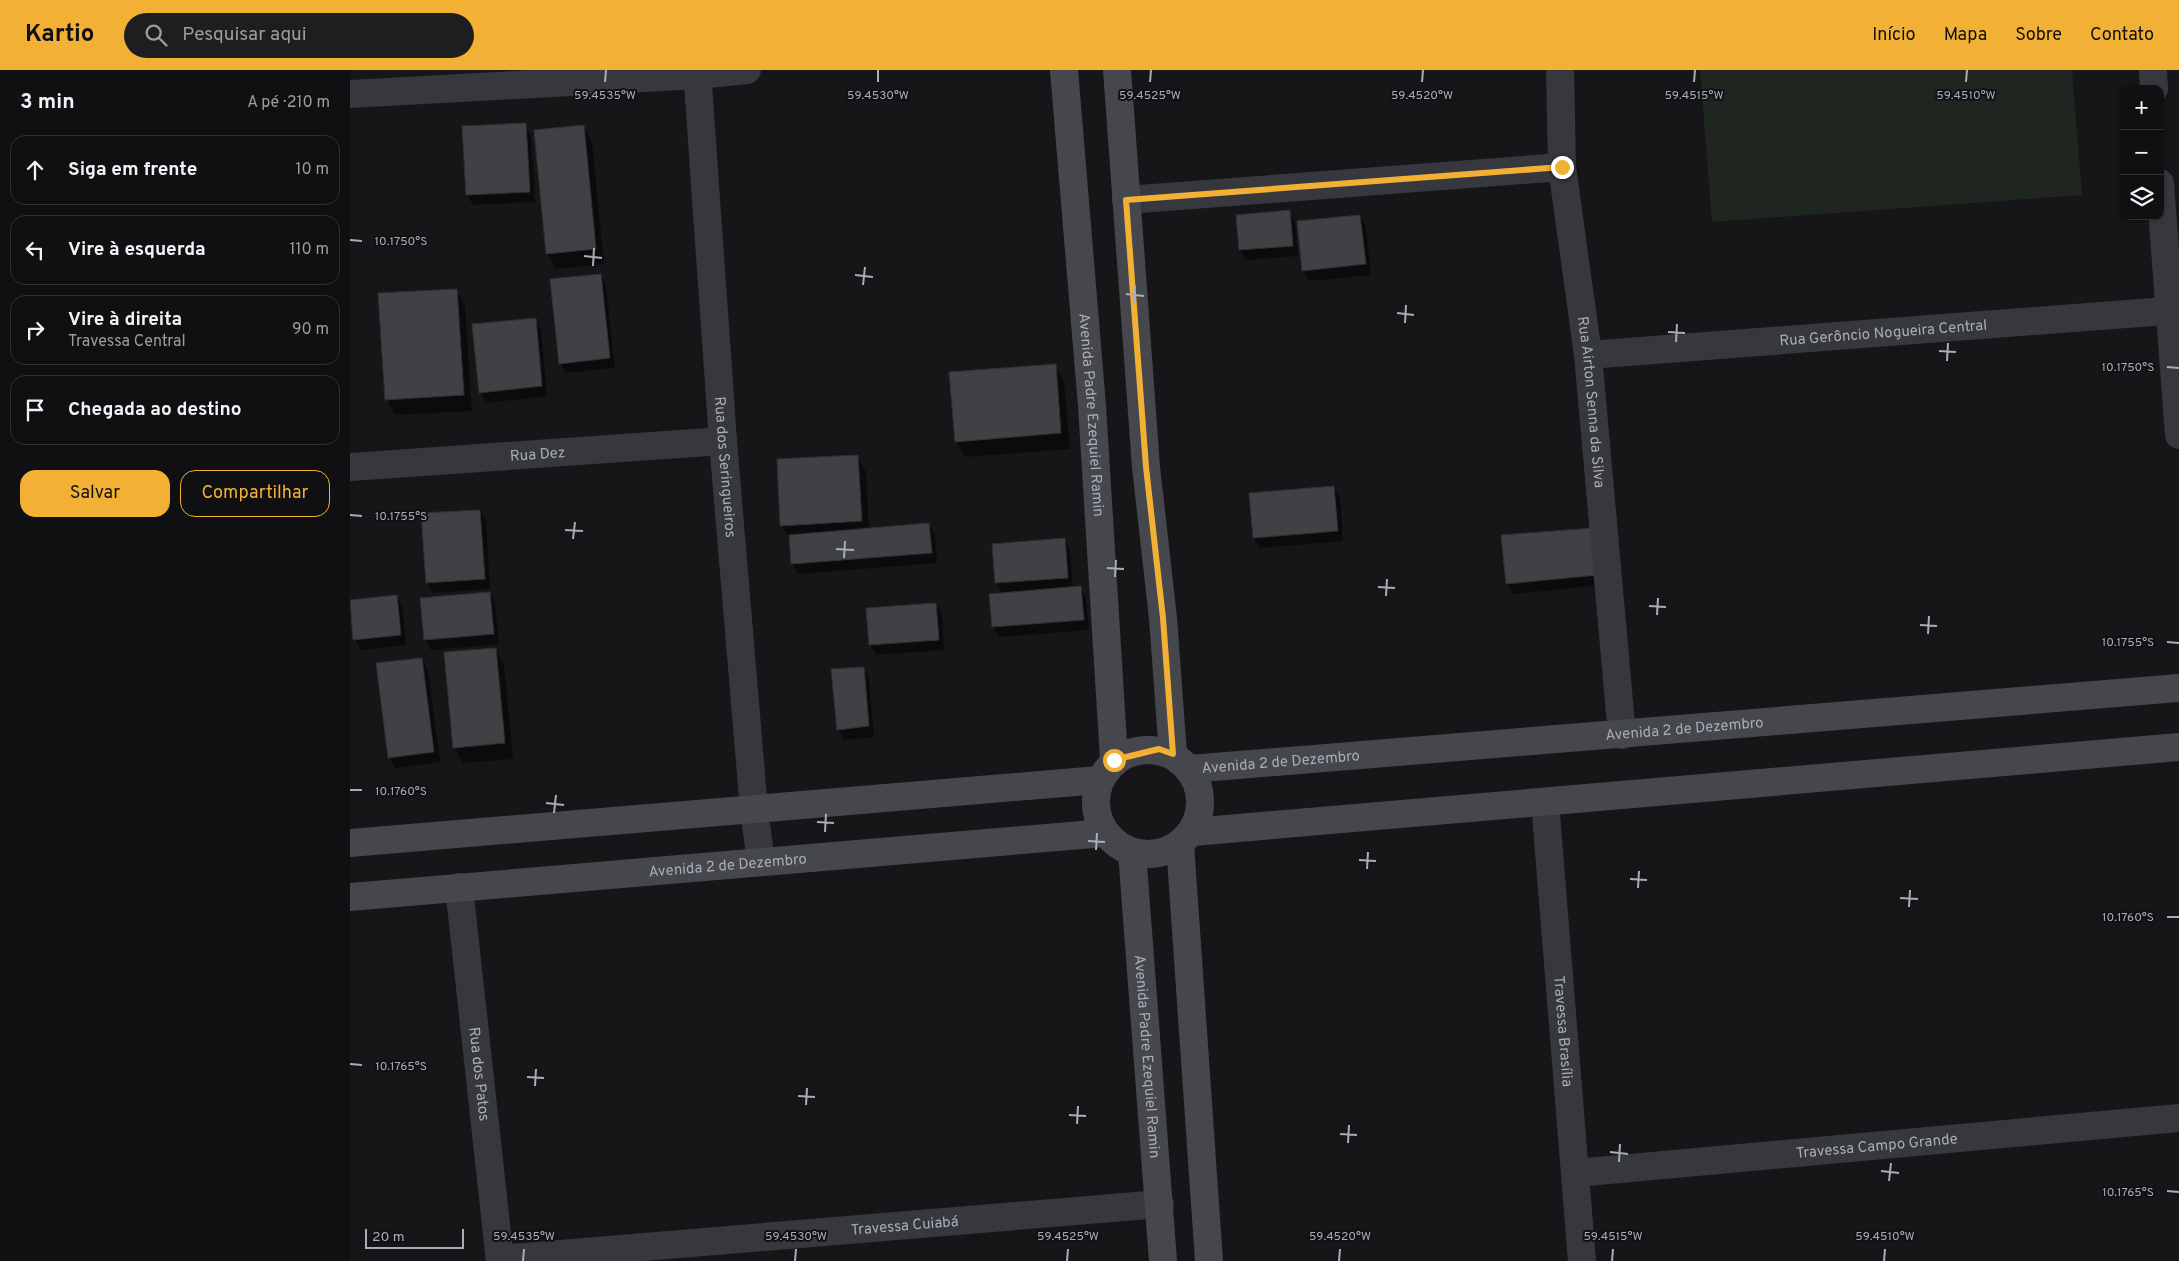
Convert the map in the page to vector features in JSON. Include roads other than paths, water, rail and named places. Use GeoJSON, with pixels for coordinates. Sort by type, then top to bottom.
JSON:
{"type":"FeatureCollection","features":[{"type":"Feature","properties":{"kind":"street"},"geometry":{"type":"LineString","coordinates":[[350,94],[428,79],[747,70]]}},
{"type":"Feature","properties":{"kind":"street","name":"Avenida Padre Ezequiel Ramin"},"geometry":{"type":"LineString","coordinates":[[1064,70],[1092,406],[1107,770]]}},
{"type":"Feature","properties":{"kind":"street"},"geometry":{"type":"LineString","coordinates":[[1117,70],[1146,467],[1163,618],[1182,762],[1201,800],[1186,838],[1209,1261]]}},
{"type":"Feature","properties":{"kind":"street","name":"Rua Airton Senna da Silva"},"geometry":{"type":"LineString","coordinates":[[1560,70],[1562,167],[1588,355],[1622,734]]}},
{"type":"Feature","properties":{"kind":"street"},"geometry":{"type":"LineString","coordinates":[[2153,70],[2154,85]]}},
{"type":"Feature","properties":{"kind":"street","name":"Rua dos Seringueiros"},"geometry":{"type":"LineString","coordinates":[[698,72],[724,441],[754,810],[761,862]]}},
{"type":"Feature","properties":{"kind":"street"},"geometry":{"type":"LineString","coordinates":[[1126,200],[1562,167]]}},
{"type":"Feature","properties":{"kind":"street"},"geometry":{"type":"LineString","coordinates":[[2164,219],[2174,310],[2179,435]]}},
{"type":"Feature","properties":{"kind":"street","name":"Rua Gerôncio Nogueira Central"},"geometry":{"type":"LineString","coordinates":[[1588,355],[2174,310]]}},
{"type":"Feature","properties":{"kind":"street","name":"Rua Dez"},"geometry":{"type":"LineString","coordinates":[[350,467],[724,441]]}},
{"type":"Feature","properties":{"kind":"street","name":"Avenida 2 de Dezembro"},"geometry":{"type":"LineString","coordinates":[[1182,762],[1622,734],[2179,688]]}},
{"type":"Feature","properties":{"kind":"street"},"geometry":{"type":"LineString","coordinates":[[1107,770],[1094,798],[1105,833],[1116,845],[1132,852],[1165,852],[1186,838],[1545,802],[2179,747]]}},
{"type":"Feature","properties":{"kind":"street"},"geometry":{"type":"LineString","coordinates":[[350,843],[754,810],[1107,770],[1159,749],[1182,762]]}},
{"type":"Feature","properties":{"kind":"street","name":"Travessa Brasília"},"geometry":{"type":"LineString","coordinates":[[1545,802],[1582,1261]]}},
{"type":"Feature","properties":{"kind":"street","name":"Avenida 2 de Dezembro"},"geometry":{"type":"LineString","coordinates":[[350,898],[459,887],[1105,833]]}},
{"type":"Feature","properties":{"kind":"street","name":"Avenida Padre Ezequiel Ramin"},"geometry":{"type":"LineString","coordinates":[[1132,852],[1163,1261]]}},
{"type":"Feature","properties":{"kind":"street","name":"Rua dos Patos"},"geometry":{"type":"LineString","coordinates":[[459,887],[500,1260]]}},
{"type":"Feature","properties":{"kind":"street","name":"Travessa Campo Grande"},"geometry":{"type":"LineString","coordinates":[[1576,1172],[2179,1118]]}},
{"type":"Feature","properties":{"kind":"street","name":"Travessa Cuiabá"},"geometry":{"type":"LineString","coordinates":[[500,1260],[1160,1204]]}}]}
